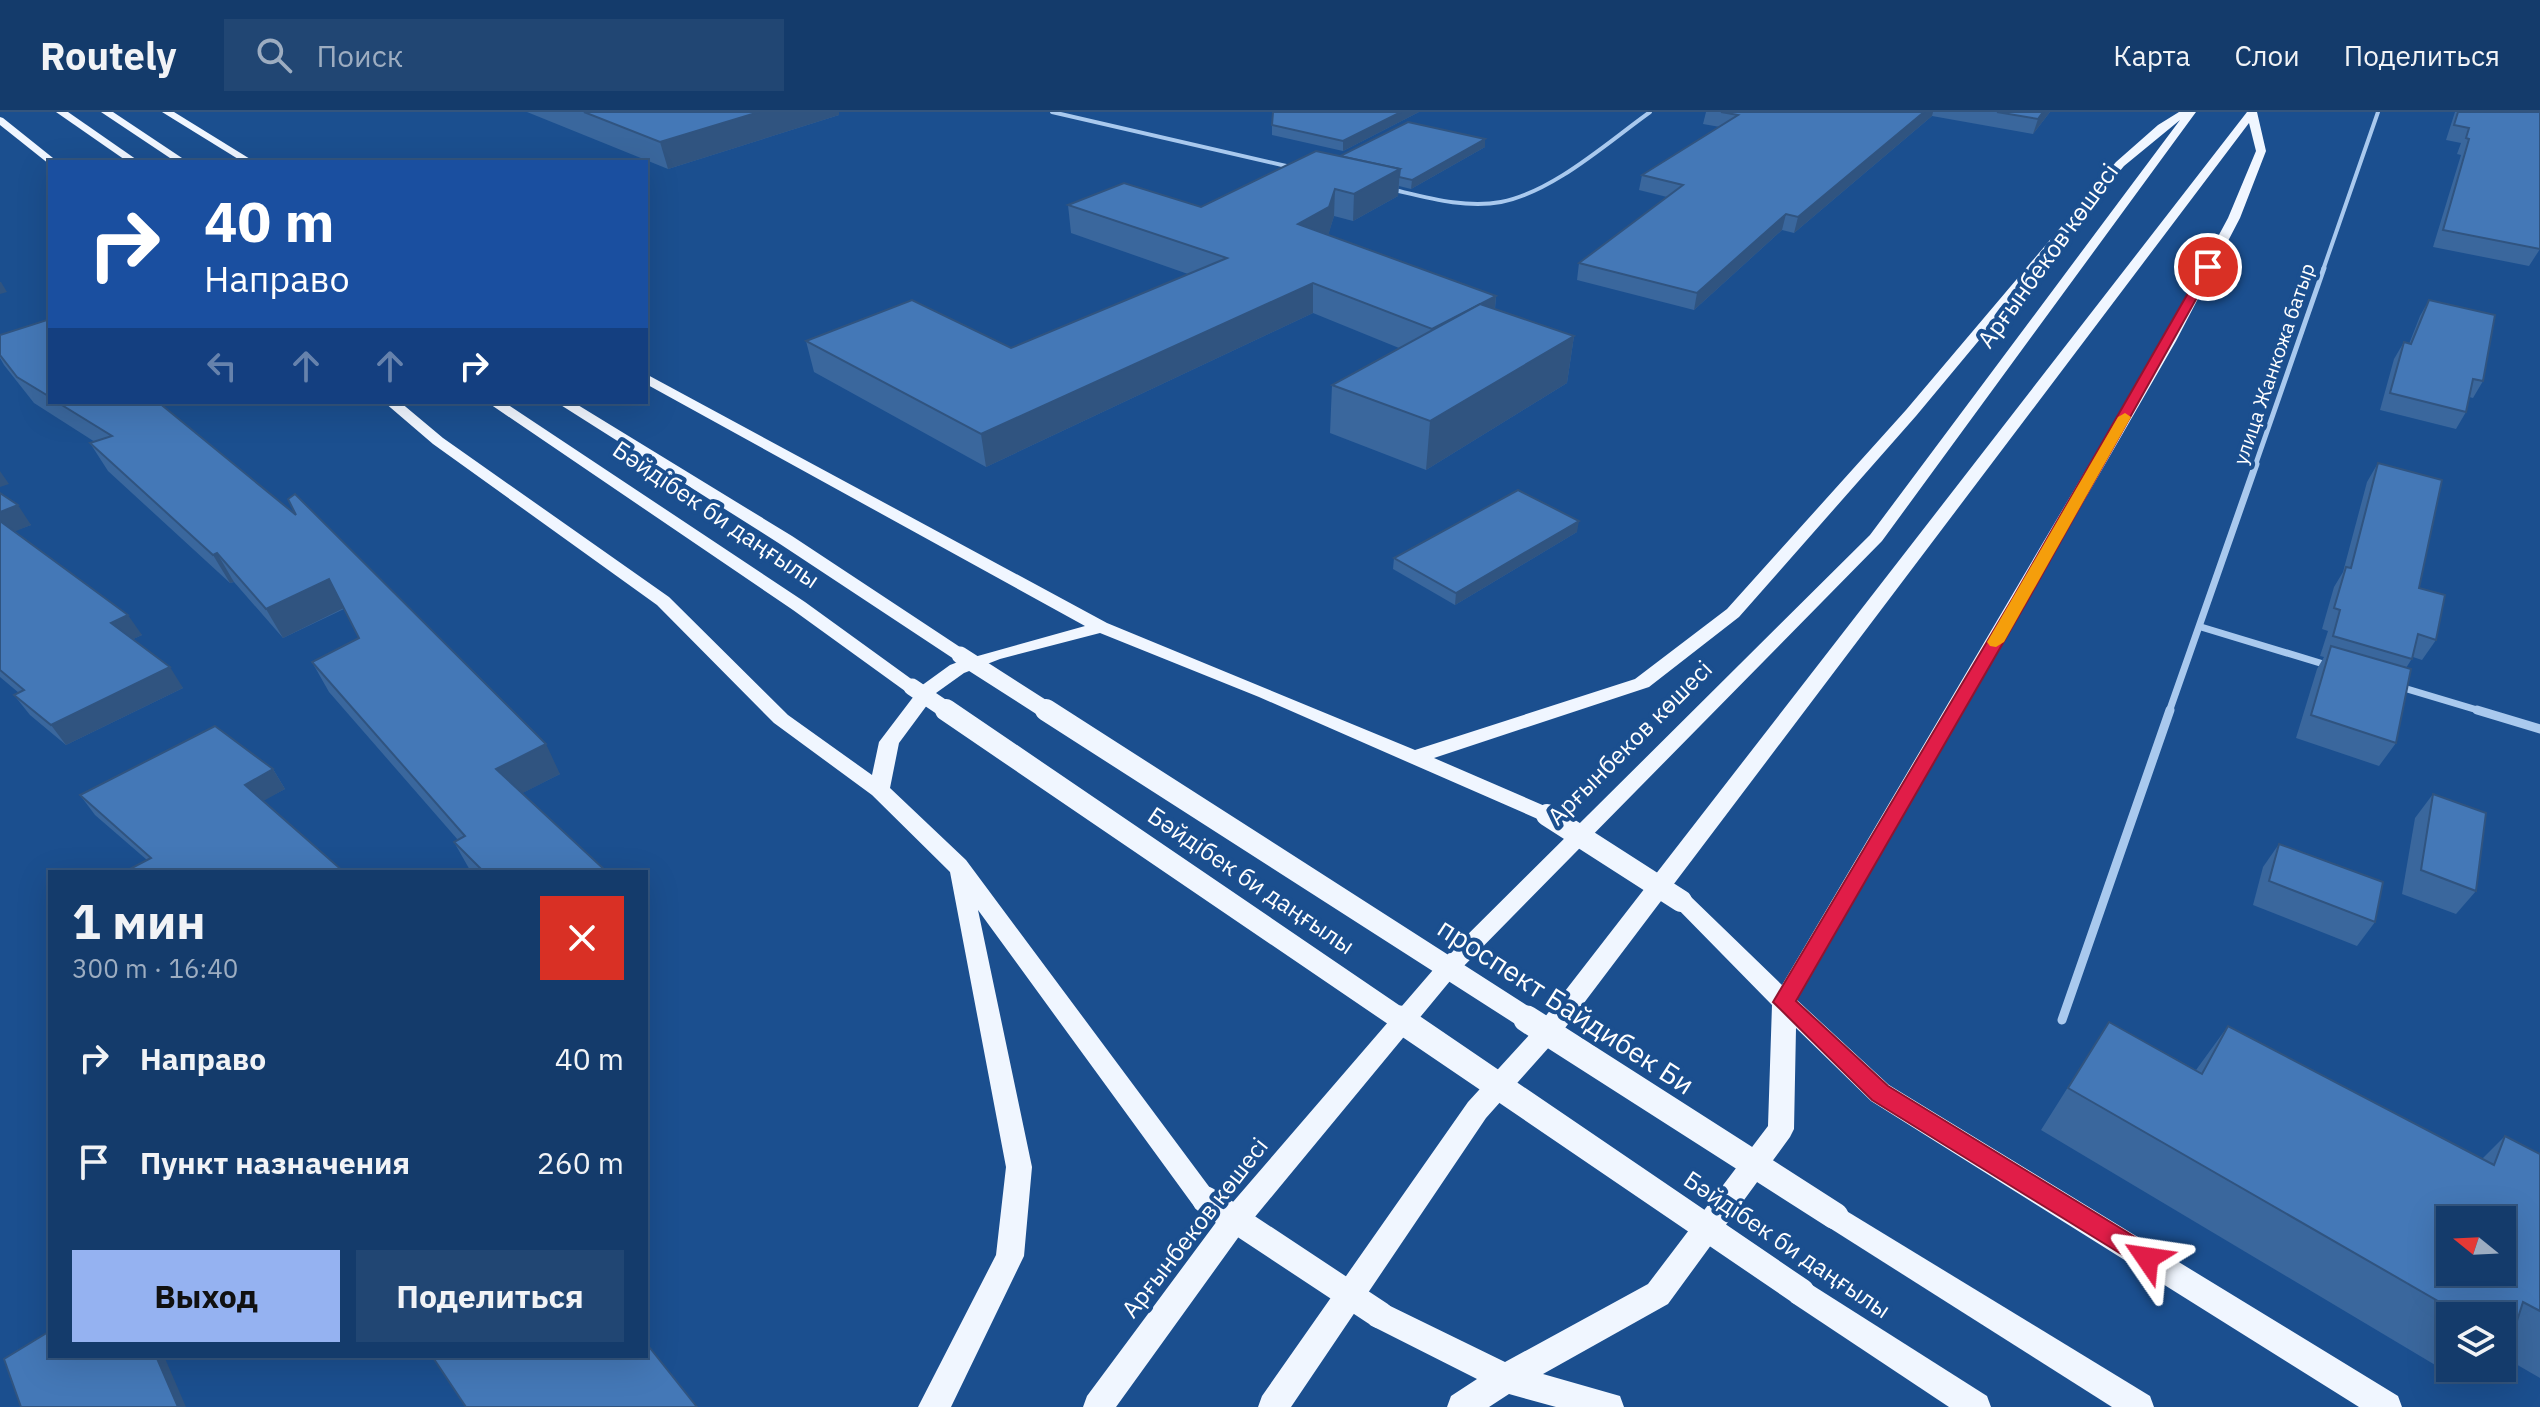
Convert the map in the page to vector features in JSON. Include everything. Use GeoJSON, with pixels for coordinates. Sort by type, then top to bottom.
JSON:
{"type":"FeatureCollection","features":[{"type":"Feature","properties":{"kind":"main road"},"geometry":{"type":"LineString","coordinates":[[61,112],[132,160]]}},
{"type":"Feature","properties":{"kind":"main road"},"geometry":{"type":"LineString","coordinates":[[106,112],[180,160]]}},
{"type":"Feature","properties":{"kind":"main road"},"geometry":{"type":"LineString","coordinates":[[167,112],[247,160]]}},
{"type":"Feature","properties":{"kind":"main road"},"geometry":{"type":"LineString","coordinates":[[1415,757],[1642,683],[1733,613],[1911,413],[2120,164],[2162,127],[2189,112]]}},
{"type":"Feature","properties":{"kind":"main road","name":"Арғынбеков көшесі"},"geometry":{"type":"LineString","coordinates":[[1098,1407],[1230,1226],[1447,969],[1876,538],[2189,112]]}},
{"type":"Feature","properties":{"kind":"main road"},"geometry":{"type":"LineString","coordinates":[[1462,1407],[1506,1378],[1658,1294],[1781,1129],[1784,1002],[2037,571],[2169,341],[2234,218],[2261,151],[2251,113]]}},
{"type":"Feature","properties":{"kind":"main road"},"geometry":{"type":"LineString","coordinates":[[1273,1407],[1477,1110],[1550,1029],[2251,113]]}},
{"type":"Feature","properties":{"kind":"main road"},"geometry":{"type":"LineString","coordinates":[[0,120],[50,160]]}},
{"type":"Feature","properties":{"kind":"main road"},"geometry":{"type":"LineString","coordinates":[[648,379],[1101,627],[1547,815],[1681,901],[1880,1093],[2387,1407]]}},
{"type":"Feature","properties":{"kind":"main road"},"geometry":{"type":"LineString","coordinates":[[393,404],[438,441],[663,601],[781,719],[879,790],[958,866],[1206,1200],[1380,1315],[1506,1378],[1609,1407]]}},
{"type":"Feature","properties":{"kind":"main road","name":"Бәйдібек би даңғылы"},"geometry":{"type":"LineString","coordinates":[[497,404],[788,598],[912,687],[1801,1292],[1976,1407]]}},
{"type":"Feature","properties":{"kind":"main road","name":"Бәйдібек би даңғылы"},"geometry":{"type":"LineString","coordinates":[[566,404],[786,540],[960,655]]}},
{"type":"Feature","properties":{"kind":"main road"},"geometry":{"type":"LineString","coordinates":[[879,790],[889,742],[929,689],[957,669],[994,655],[1101,627]]}},
{"type":"Feature","properties":{"kind":"main road","name":"проспект Байдибек Би"},"geometry":{"type":"LineString","coordinates":[[960,655],[1835,1216],[2139,1407]]}},
{"type":"Feature","properties":{"kind":"main road"},"geometry":{"type":"LineString","coordinates":[[933,1407],[943,1393],[1010,1256],[1019,1167],[958,866]]}},
{"type":"Feature","properties":{"kind":"street"},"geometry":{"type":"LineString","coordinates":[[1052,112],[1306,170]]}},
{"type":"Feature","properties":{"kind":"street"},"geometry":{"type":"LineString","coordinates":[[1381,187],[1458,200],[1503,202],[1540,187],[1650,112]]}},
{"type":"Feature","properties":{"kind":"street","name":"улица Жанкожа батыр"},"geometry":{"type":"LineString","coordinates":[[2062,1020],[2378,112]]}},
{"type":"Feature","properties":{"kind":"street"},"geometry":{"type":"LineString","coordinates":[[2201,627],[2334,667]]}},
{"type":"Feature","properties":{"kind":"street"},"geometry":{"type":"LineString","coordinates":[[2393,685],[2540,729]]}},
{"type":"Feature","properties":{"kind":"building"},"geometry":{"type":"Polygon","coordinates":[[[584,112],[759,112],[660,142],[584,112]]]}},
{"type":"Feature","properties":{"kind":"building"},"geometry":{"type":"Polygon","coordinates":[[[1273,112],[1401,112],[1343,141],[1272,125],[1273,112]]]}},
{"type":"Feature","properties":{"kind":"building"},"geometry":{"type":"Polygon","coordinates":[[[1721,112],[1924,112],[1798,217],[1786,214],[1697,293],[1579,263],[1683,185],[1642,175],[1738,115],[1721,112]]]}},
{"type":"Feature","properties":{"kind":"building"},"geometry":{"type":"Polygon","coordinates":[[[1997,112],[2043,112],[2038,119],[1997,112]]]}},
{"type":"Feature","properties":{"kind":"building"},"geometry":{"type":"Polygon","coordinates":[[[2458,112],[2540,112],[2540,249],[2443,230],[2469,139],[2466,138],[2469,128],[2454,125],[2458,112]]]}},
{"type":"Feature","properties":{"kind":"building"},"geometry":{"type":"Polygon","coordinates":[[[1408,122],[1485,139],[1412,180],[1399,177],[1400,169],[1340,156],[1408,122]]]}},
{"type":"Feature","properties":{"kind":"building"},"geometry":{"type":"Polygon","coordinates":[[[1316,151],[1400,169],[1354,194],[1335,189],[1329,207],[1298,224],[1496,296],[1432,329],[1313,283],[981,434],[806,341],[912,300],[1011,348],[1227,258],[1068,205],[1124,183],[1201,207],[1316,151]]]}},
{"type":"Feature","properties":{"kind":"building"},"geometry":{"type":"Polygon","coordinates":[[[2429,300],[2495,315],[2483,381],[2473,379],[2466,412],[2390,393],[2404,342],[2411,344],[2429,300]]]}},
{"type":"Feature","properties":{"kind":"building"},"geometry":{"type":"Polygon","coordinates":[[[1480,304],[1574,336],[1430,421],[1332,385],[1480,304]]]}},
{"type":"Feature","properties":{"kind":"building"},"geometry":{"type":"Polygon","coordinates":[[[48,320],[48,396],[17,377],[0,355],[0,335],[48,320]]]}},
{"type":"Feature","properties":{"kind":"building"},"geometry":{"type":"Polygon","coordinates":[[[60,404],[160,404],[296,515],[288,499],[295,494],[546,744],[496,769],[605,870],[482,870],[454,842],[465,836],[312,662],[359,638],[329,579],[266,609],[217,553],[213,555],[90,443],[112,436],[60,404]]]}},
{"type":"Feature","properties":{"kind":"building"},"geometry":{"type":"Polygon","coordinates":[[[2378,463],[2442,480],[2419,588],[2445,595],[2436,640],[2418,634],[2412,659],[2333,636],[2340,610],[2334,608],[2346,567],[2351,568],[2378,463]]]}},
{"type":"Feature","properties":{"kind":"building"},"geometry":{"type":"Polygon","coordinates":[[[1518,490],[1579,521],[1456,593],[1394,558],[1518,490]]]}},
{"type":"Feature","properties":{"kind":"building"},"geometry":{"type":"Polygon","coordinates":[[[0,493],[18,505],[0,512],[0,493]]]}},
{"type":"Feature","properties":{"kind":"building"},"geometry":{"type":"Polygon","coordinates":[[[0,521],[128,615],[111,623],[170,667],[51,725],[14,695],[24,690],[0,670],[0,521]]]}},
{"type":"Feature","properties":{"kind":"building"},"geometry":{"type":"Polygon","coordinates":[[[2331,646],[2411,669],[2396,743],[2311,715],[2331,646]]]}},
{"type":"Feature","properties":{"kind":"building"},"geometry":{"type":"Polygon","coordinates":[[[215,726],[273,769],[245,785],[342,870],[128,870],[151,858],[80,795],[215,726]]]}},
{"type":"Feature","properties":{"kind":"building"},"geometry":{"type":"Polygon","coordinates":[[[2433,794],[2486,813],[2476,891],[2421,870],[2433,794]]]}},
{"type":"Feature","properties":{"kind":"building"},"geometry":{"type":"Polygon","coordinates":[[[2279,844],[2383,882],[2375,922],[2269,881],[2279,844]]]}},
{"type":"Feature","properties":{"kind":"building"},"geometry":{"type":"Polygon","coordinates":[[[2109,1022],[2202,1074],[2228,1026],[2494,1165],[2505,1136],[2540,1154],[2540,1311],[2523,1302],[2516,1324],[2516,1302],[2440,1302],[2068,1088],[2109,1022]]]}},
{"type":"Feature","properties":{"kind":"building"},"geometry":{"type":"Polygon","coordinates":[[[48,1332],[48,1358],[157,1358],[178,1407],[21,1407],[4,1359],[48,1332]]]}},
{"type":"Feature","properties":{"kind":"building"},"geometry":{"type":"Polygon","coordinates":[[[648,1346],[697,1407],[466,1407],[433,1358],[648,1358],[648,1346]]]}},
{"type":"Feature","properties":{"kind":"slow traffic"},"geometry":{"type":"LineString","coordinates":[[1996,642],[2125,417]]}},
{"type":"Feature","properties":{"kind":"route"},"geometry":{"type":"LineString","coordinates":[[2147,1258],[1880,1093],[1784,1002],[2021,598],[2169,341],[2208,267]]}}]}
